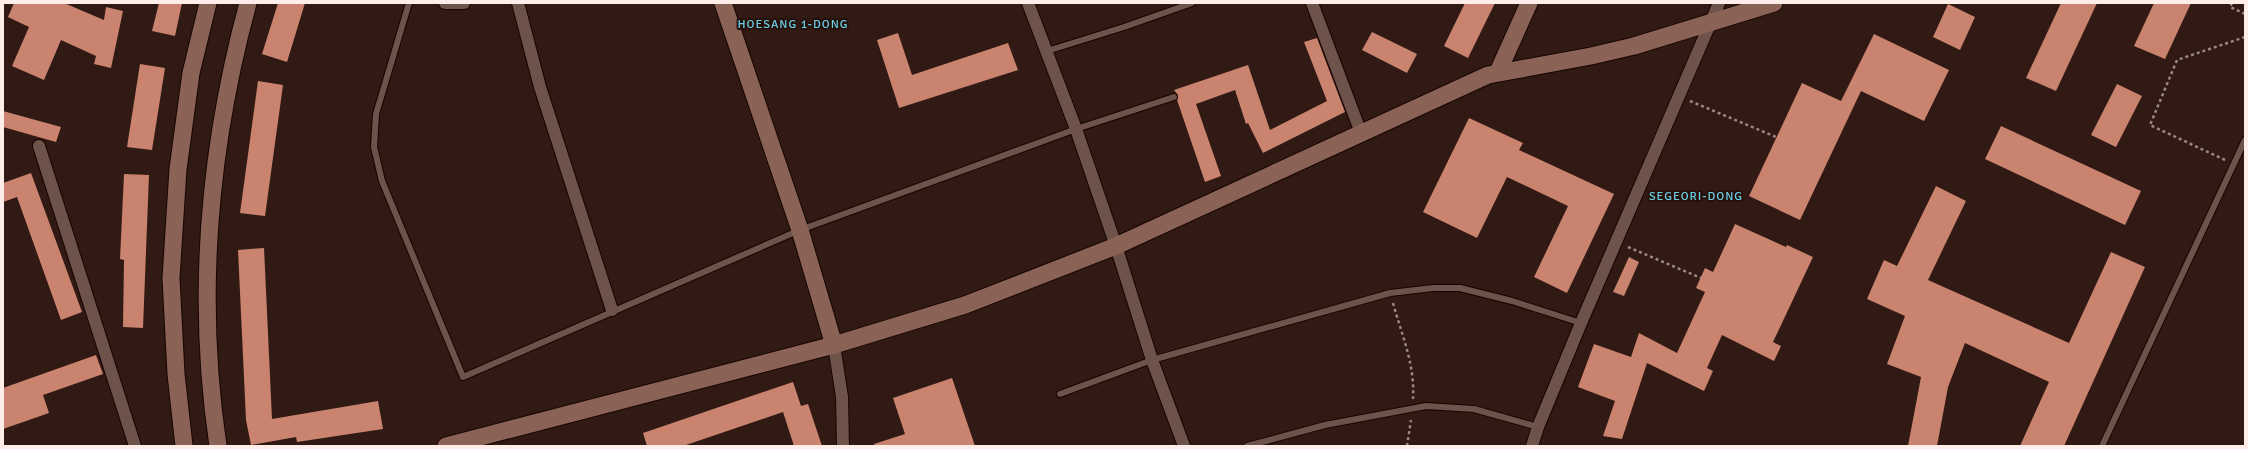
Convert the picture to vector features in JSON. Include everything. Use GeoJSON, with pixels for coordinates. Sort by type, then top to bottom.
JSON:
{"type":"FeatureCollection","features":[{"type":"Feature","properties":{"kind":"street"},"geometry":{"type":"LineString","coordinates":[[184,446],[176,374],[171,278],[178,169],[191,73],[208,3]]}},
{"type":"Feature","properties":{"kind":"street"},"geometry":{"type":"LineString","coordinates":[[218,446],[209,366],[208,231],[228,89],[236,48],[248,3]]}},
{"type":"Feature","properties":{"kind":"street"},"geometry":{"type":"LineString","coordinates":[[445,3],[464,3]]}},
{"type":"Feature","properties":{"kind":"street"},"geometry":{"type":"LineString","coordinates":[[518,3],[540,87],[612,310]]}},
{"type":"Feature","properties":{"kind":"street"},"geometry":{"type":"LineString","coordinates":[[723,3],[800,230],[834,345],[842,396],[843,446]]}},
{"type":"Feature","properties":{"kind":"street"},"geometry":{"type":"LineString","coordinates":[[1028,3],[1076,129],[1116,246],[1152,360],[1184,446]]}},
{"type":"Feature","properties":{"kind":"street"},"geometry":{"type":"LineString","coordinates":[[1312,3],[1361,133]]}},
{"type":"Feature","properties":{"kind":"street"},"geometry":{"type":"LineString","coordinates":[[1498,72],[1529,3]]}},
{"type":"Feature","properties":{"kind":"street"},"geometry":{"type":"LineString","coordinates":[[1532,446],[1538,427],[1719,3]]}},
{"type":"Feature","properties":{"kind":"street"},"geometry":{"type":"LineString","coordinates":[[446,446],[834,345],[965,305],[1116,246],[1361,133],[1498,72],[1591,56],[1634,46],[1774,3]]}},
{"type":"Feature","properties":{"kind":"street"},"geometry":{"type":"LineString","coordinates":[[39,146],[135,446]]}},
{"type":"Feature","properties":{"kind":"lane"},"geometry":{"type":"LineString","coordinates":[[409,3],[376,114],[374,147],[382,181],[463,377],[612,310],[800,230],[1076,129],[1174,96]]}},
{"type":"Feature","properties":{"kind":"lane"},"geometry":{"type":"LineString","coordinates":[[1047,51],[1124,27],[1192,3]]}},
{"type":"Feature","properties":{"kind":"lane"},"geometry":{"type":"LineString","coordinates":[[2102,446],[2245,140]]}},
{"type":"Feature","properties":{"kind":"lane"},"geometry":{"type":"LineString","coordinates":[[1060,394],[1152,360],[1390,293],[1439,287],[1460,288],[1512,300],[1582,323]]}},
{"type":"Feature","properties":{"kind":"lane"},"geometry":{"type":"LineString","coordinates":[[1247,446],[1325,425],[1426,406],[1474,409],[1538,427]]}},
{"type":"Feature","properties":{"kind":"path"},"geometry":{"type":"LineString","coordinates":[[2232,3],[2230,8],[2245,14]]}},
{"type":"Feature","properties":{"kind":"path"},"geometry":{"type":"LineString","coordinates":[[2234,164],[2150,125],[2177,60],[2245,36]]}},
{"type":"Feature","properties":{"kind":"path"},"geometry":{"type":"LineString","coordinates":[[1680,96],[1776,137]]}},
{"type":"Feature","properties":{"kind":"path"},"geometry":{"type":"LineString","coordinates":[[1617,242],[1701,278]]}},
{"type":"Feature","properties":{"kind":"path"},"geometry":{"type":"LineString","coordinates":[[1390,293],[1412,364],[1414,379],[1407,446]]}},
{"type":"Feature","properties":{"kind":"building"},"geometry":{"type":"Polygon","coordinates":[[[14,3],[64,3],[104,20],[106,7],[123,11],[111,68],[94,64],[96,56],[61,40],[44,80],[12,66],[29,27],[8,17],[14,3]]]}},
{"type":"Feature","properties":{"kind":"building"},"geometry":{"type":"Polygon","coordinates":[[[159,3],[182,3],[175,36],[152,31],[159,3]]]}},
{"type":"Feature","properties":{"kind":"building"},"geometry":{"type":"Polygon","coordinates":[[[278,3],[305,3],[287,62],[262,54],[278,3]]]}},
{"type":"Feature","properties":{"kind":"building"},"geometry":{"type":"Polygon","coordinates":[[[1465,3],[1495,3],[1468,58],[1444,46],[1465,3]]]}},
{"type":"Feature","properties":{"kind":"building"},"geometry":{"type":"Polygon","coordinates":[[[2061,3],[2097,3],[2056,91],[2026,78],[2061,3]]]}},
{"type":"Feature","properties":{"kind":"building"},"geometry":{"type":"Polygon","coordinates":[[[2154,3],[2191,3],[2165,59],[2134,46],[2154,3]]]}},
{"type":"Feature","properties":{"kind":"building"},"geometry":{"type":"Polygon","coordinates":[[[1948,4],[1975,17],[1960,50],[1933,37],[1948,4]]]}},
{"type":"Feature","properties":{"kind":"building"},"geometry":{"type":"Polygon","coordinates":[[[1372,32],[1417,54],[1407,73],[1362,50],[1372,32]]]}},
{"type":"Feature","properties":{"kind":"building"},"geometry":{"type":"Polygon","coordinates":[[[898,33],[912,75],[1008,43],[1018,70],[899,108],[877,40],[898,33]]]}},
{"type":"Feature","properties":{"kind":"building"},"geometry":{"type":"Polygon","coordinates":[[[1874,34],[1949,70],[1924,121],[1861,91],[1800,220],[1749,196],[1802,83],[1841,101],[1874,34]]]}},
{"type":"Feature","properties":{"kind":"building"},"geometry":{"type":"Polygon","coordinates":[[[1317,38],[1345,112],[1263,153],[1248,123],[1246,124],[1235,90],[1196,104],[1221,176],[1205,182],[1177,100],[1178,95],[1174,90],[1248,65],[1270,130],[1327,101],[1304,42],[1317,38]]]}},
{"type":"Feature","properties":{"kind":"building"},"geometry":{"type":"Polygon","coordinates":[[[140,64],[165,68],[152,150],[127,147],[140,64]]]}},
{"type":"Feature","properties":{"kind":"building"},"geometry":{"type":"Polygon","coordinates":[[[258,81],[283,85],[265,216],[240,213],[258,81]]]}},
{"type":"Feature","properties":{"kind":"building"},"geometry":{"type":"Polygon","coordinates":[[[2117,84],[2142,96],[2116,147],[2091,135],[2117,84]]]}},
{"type":"Feature","properties":{"kind":"building"},"geometry":{"type":"Polygon","coordinates":[[[3,111],[61,127],[56,142],[3,127],[3,111]]]}},
{"type":"Feature","properties":{"kind":"building"},"geometry":{"type":"Polygon","coordinates":[[[1469,118],[1523,143],[1519,150],[1614,194],[1567,293],[1534,277],[1568,206],[1507,177],[1477,238],[1423,212],[1469,118]]]}},
{"type":"Feature","properties":{"kind":"building"},"geometry":{"type":"Polygon","coordinates":[[[2001,126],[2141,191],[2125,225],[1985,159],[2001,126]]]}},
{"type":"Feature","properties":{"kind":"building"},"geometry":{"type":"Polygon","coordinates":[[[31,173],[82,312],[61,320],[17,197],[3,202],[3,183],[31,173]]]}},
{"type":"Feature","properties":{"kind":"building"},"geometry":{"type":"Polygon","coordinates":[[[124,174],[149,175],[143,328],[123,327],[124,260],[120,259],[124,174]]]}},
{"type":"Feature","properties":{"kind":"building"},"geometry":{"type":"Polygon","coordinates":[[[1936,186],[1966,201],[1928,280],[2069,343],[2111,252],[2145,267],[2064,446],[2020,446],[2049,382],[1965,343],[1948,387],[1937,446],[1908,446],[1921,377],[1887,364],[1905,316],[1867,299],[1884,260],[1897,266],[1936,186]]]}},
{"type":"Feature","properties":{"kind":"building"},"geometry":{"type":"Polygon","coordinates":[[[1735,224],[1786,247],[1787,245],[1813,257],[1773,342],[1781,346],[1774,361],[1722,335],[1707,368],[1713,371],[1704,391],[1647,363],[1622,439],[1603,436],[1615,401],[1578,387],[1594,344],[1631,357],[1639,333],[1677,353],[1705,292],[1696,288],[1705,268],[1713,272],[1735,224]]]}},
{"type":"Feature","properties":{"kind":"building"},"geometry":{"type":"Polygon","coordinates":[[[264,248],[272,419],[378,401],[383,429],[297,442],[296,437],[251,445],[246,420],[238,250],[264,248]]]}},
{"type":"Feature","properties":{"kind":"building"},"geometry":{"type":"Polygon","coordinates":[[[1629,257],[1639,262],[1624,296],[1613,292],[1629,257]]]}},
{"type":"Feature","properties":{"kind":"building"},"geometry":{"type":"Polygon","coordinates":[[[96,355],[103,374],[43,395],[49,413],[3,429],[3,388],[96,355]]]}},
{"type":"Feature","properties":{"kind":"building"},"geometry":{"type":"Polygon","coordinates":[[[952,378],[975,446],[875,446],[874,444],[905,434],[893,398],[952,378]]]}},
{"type":"Feature","properties":{"kind":"building"},"geometry":{"type":"Polygon","coordinates":[[[793,382],[801,406],[808,404],[822,446],[794,446],[783,412],[683,446],[647,446],[643,433],[793,382]]]}},
{"type":"Feature","properties":{"kind":"district","name":"HOESANG 1-DONG"},"geometry":{"type":"Point","coordinates":[793,24]}},
{"type":"Feature","properties":{"kind":"district","name":"SEGEORI-DONG"},"geometry":{"type":"Point","coordinates":[1696,196]}}]}
